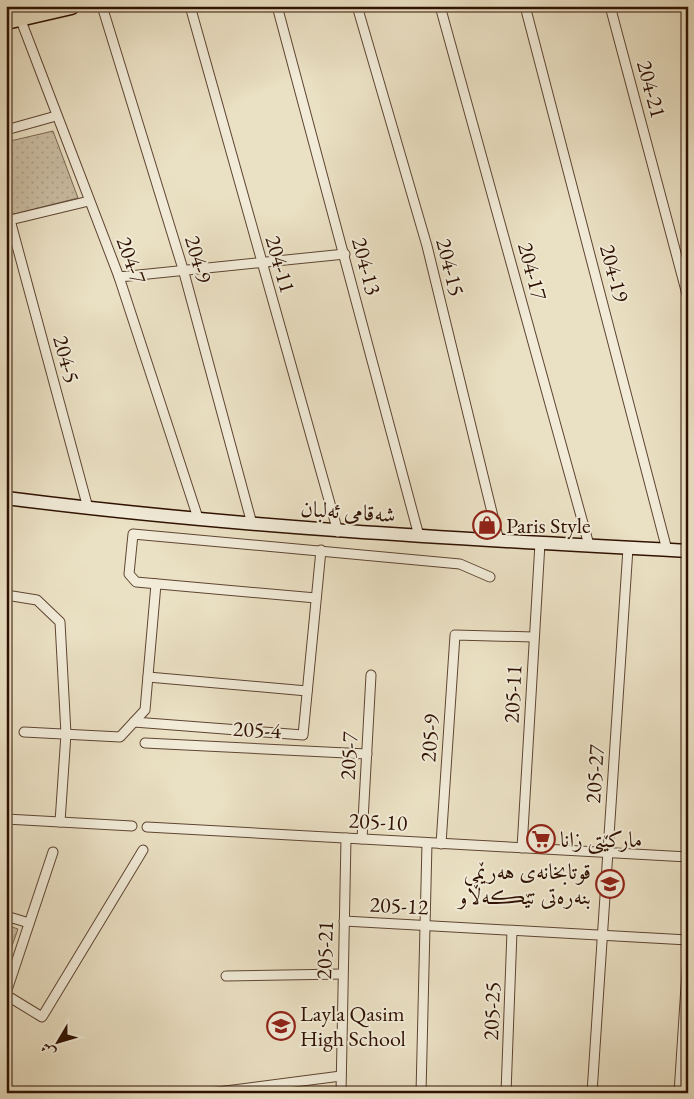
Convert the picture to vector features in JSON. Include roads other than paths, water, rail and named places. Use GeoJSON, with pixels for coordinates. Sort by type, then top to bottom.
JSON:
{"type":"FeatureCollection","features":[{"type":"Feature","properties":{"kind":"highway"},"geometry":{"type":"LineString","coordinates":[[13,19],[71,6]]}},
{"type":"Feature","properties":{"kind":"street","name":"204-9"},"geometry":{"type":"LineString","coordinates":[[102,6],[183,269],[252,524]]}},
{"type":"Feature","properties":{"kind":"street","name":"204-11"},"geometry":{"type":"LineString","coordinates":[[190,6],[338,532]]}},
{"type":"Feature","properties":{"kind":"street","name":"204-13"},"geometry":{"type":"LineString","coordinates":[[277,6],[345,254],[419,536]]}},
{"type":"Feature","properties":{"kind":"street","name":"204-15"},"geometry":{"type":"LineString","coordinates":[[357,6],[427,246],[499,541]]}},
{"type":"Feature","properties":{"kind":"street","name":"204-17"},"geometry":{"type":"LineString","coordinates":[[440,6],[589,545]]}},
{"type":"Feature","properties":{"kind":"street","name":"204-19"},"geometry":{"type":"LineString","coordinates":[[525,6],[667,550]]}},
{"type":"Feature","properties":{"kind":"street","name":"204-21"},"geometry":{"type":"LineString","coordinates":[[610,6],[688,298]]}},
{"type":"Feature","properties":{"kind":"street","name":"204-7"},"geometry":{"type":"LineString","coordinates":[[13,19],[56,116],[119,277],[198,518]]}},
{"type":"Feature","properties":{"kind":"street"},"geometry":{"type":"LineString","coordinates":[[6,130],[56,116]]}},
{"type":"Feature","properties":{"kind":"street"},"geometry":{"type":"LineString","coordinates":[[8,221],[89,201]]}},
{"type":"Feature","properties":{"kind":"street","name":"204-5"},"geometry":{"type":"LineString","coordinates":[[8,221],[88,508]]}},
{"type":"Feature","properties":{"kind":"street"},"geometry":{"type":"LineString","coordinates":[[119,277],[345,254]]}},
{"type":"Feature","properties":{"kind":"street","name":"شەقامی ئەلبان"},"geometry":{"type":"LineString","coordinates":[[6,498],[88,508],[338,532],[688,551]]}},
{"type":"Feature","properties":{"kind":"street"},"geometry":{"type":"LineString","coordinates":[[316,598],[136,582],[129,574],[133,534],[460,564],[490,577]]}},
{"type":"Feature","properties":{"kind":"street","name":"205-11"},"geometry":{"type":"LineString","coordinates":[[522,848],[540,543]]}},
{"type":"Feature","properties":{"kind":"street","name":"205-27"},"geometry":{"type":"LineString","coordinates":[[592,1093],[628,548]]}},
{"type":"Feature","properties":{"kind":"street"},"geometry":{"type":"LineString","coordinates":[[134,722],[303,735],[321,550]]}},
{"type":"Feature","properties":{"kind":"street"},"geometry":{"type":"LineString","coordinates":[[24,732],[120,737],[145,710],[156,584]]}},
{"type":"Feature","properties":{"kind":"street"},"geometry":{"type":"LineString","coordinates":[[6,595],[37,600],[60,622],[66,734],[60,822]]}},
{"type":"Feature","properties":{"kind":"street","name":"205-9"},"geometry":{"type":"LineString","coordinates":[[441,844],[455,635],[534,637]]}},
{"type":"Feature","properties":{"kind":"street","name":"205-7"},"geometry":{"type":"LineString","coordinates":[[362,839],[371,676]]}},
{"type":"Feature","properties":{"kind":"street"},"geometry":{"type":"LineString","coordinates":[[148,677],[307,691]]}},
{"type":"Feature","properties":{"kind":"street","name":"205-4"},"geometry":{"type":"LineString","coordinates":[[145,743],[367,754]]}},
{"type":"Feature","properties":{"kind":"street"},"geometry":{"type":"LineString","coordinates":[[6,819],[132,826]]}},
{"type":"Feature","properties":{"kind":"street","name":"205-10"},"geometry":{"type":"LineString","coordinates":[[147,827],[688,857]]}},
{"type":"Feature","properties":{"kind":"street","name":"205-21"},"geometry":{"type":"LineString","coordinates":[[341,1093],[346,838]]}},
{"type":"Feature","properties":{"kind":"street"},"geometry":{"type":"LineString","coordinates":[[421,1093],[428,843]]}},
{"type":"Feature","properties":{"kind":"street"},"geometry":{"type":"LineString","coordinates":[[53,852],[7,988],[42,1017],[143,850]]}},
{"type":"Feature","properties":{"kind":"street"},"geometry":{"type":"LineString","coordinates":[[6,916],[29,923]]}},
{"type":"Feature","properties":{"kind":"street","name":"205-12"},"geometry":{"type":"LineString","coordinates":[[344,921],[688,940]]}},
{"type":"Feature","properties":{"kind":"street","name":"205-25"},"geometry":{"type":"LineString","coordinates":[[506,1093],[512,931]]}},
{"type":"Feature","properties":{"kind":"street"},"geometry":{"type":"LineString","coordinates":[[679,1093],[688,956]]}},
{"type":"Feature","properties":{"kind":"street"},"geometry":{"type":"LineString","coordinates":[[226,976],[342,974]]}},
{"type":"Feature","properties":{"kind":"street"},"geometry":{"type":"LineString","coordinates":[[210,1093],[341,1076]]}},
{"type":"Feature","properties":{"kind":"place","name":"Paris Style"},"geometry":{"type":"Point","coordinates":[487,525]}},
{"type":"Feature","properties":{"kind":"place","name":"مارکێتی زانا"},"geometry":{"type":"Point","coordinates":[541,839]}},
{"type":"Feature","properties":{"kind":"place","name":"قوتابخانەی هەرێمی بنەرەتی تێڪەڵاو"},"geometry":{"type":"Point","coordinates":[610,884]}},
{"type":"Feature","properties":{"kind":"place","name":"Layla Qasim High School"},"geometry":{"type":"Point","coordinates":[281,1026]}}]}
